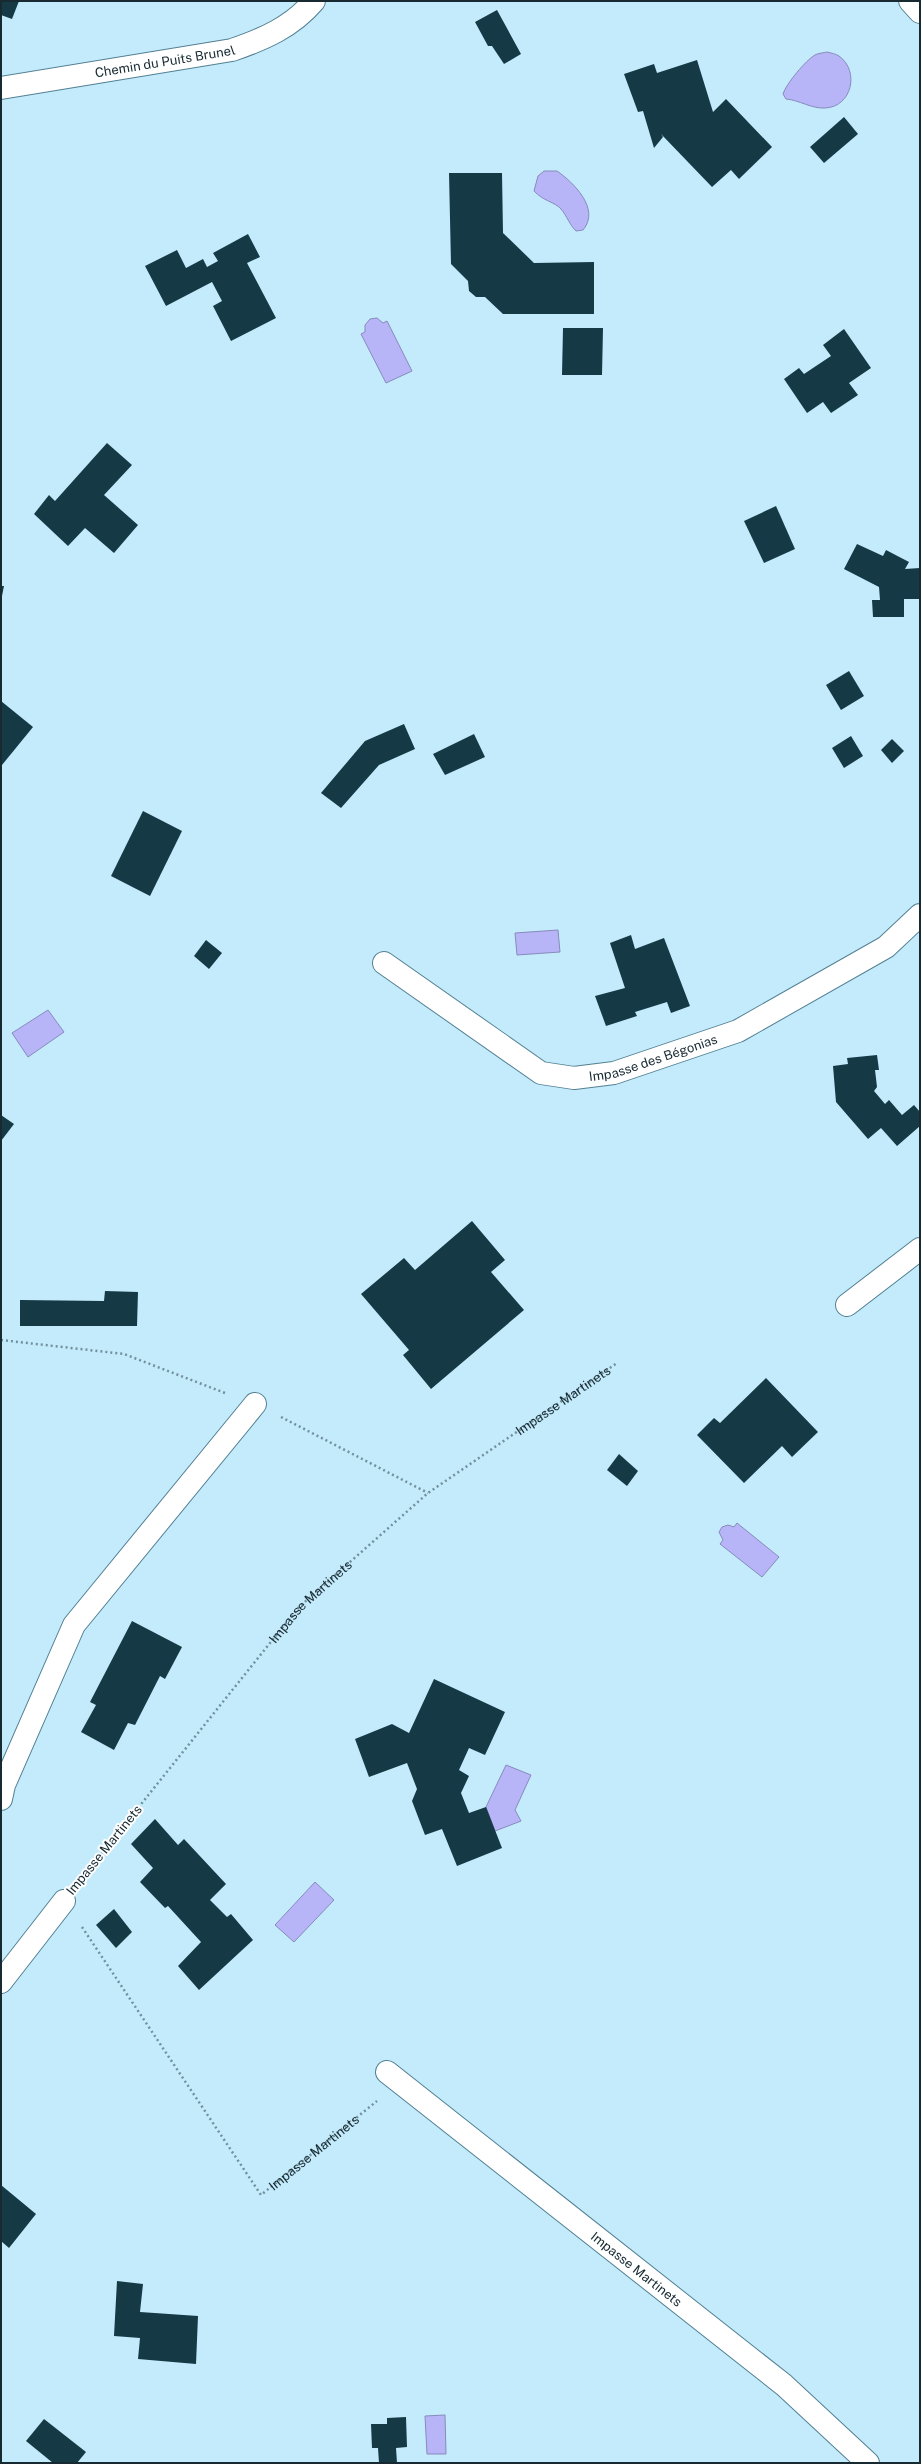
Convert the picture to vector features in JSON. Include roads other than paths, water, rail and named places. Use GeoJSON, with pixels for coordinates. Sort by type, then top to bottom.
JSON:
{"type":"FeatureCollection","features":[{"type":"Feature","properties":{"kind":"street","name":"Chemin du Puits Brunel"},"geometry":{"type":"LineString","coordinates":[[1,88],[232,50],[267,38],[306,10],[314,1]]}},
{"type":"Feature","properties":{"kind":"street"},"geometry":{"type":"LineString","coordinates":[[910,1],[920,12]]}},
{"type":"Feature","properties":{"kind":"street","name":"Impasse des Bégonias"},"geometry":{"type":"LineString","coordinates":[[384,963],[541,1073],[574,1078],[614,1073],[738,1031],[886,947],[920,915]]}},
{"type":"Feature","properties":{"kind":"street"},"geometry":{"type":"LineString","coordinates":[[847,1305],[920,1249]]}},
{"type":"Feature","properties":{"kind":"street"},"geometry":{"type":"LineString","coordinates":[[1,1800],[4,1785],[74,1625],[256,1404]]}},
{"type":"Feature","properties":{"kind":"street","name":"Impasse Martinets"},"geometry":{"type":"LineString","coordinates":[[1,1982],[64,1901]]}},
{"type":"Feature","properties":{"kind":"street","name":"Impasse Martinets"},"geometry":{"type":"LineString","coordinates":[[393,2078],[784,2385],[868,2463]]}},
{"type":"Feature","properties":{"kind":"water"},"geometry":{"type":"Polygon","coordinates":[[[827,52],[839,56],[846,62],[849,70],[851,79],[850,87],[842,102],[834,106],[820,108],[786,99],[783,94],[785,90],[802,67],[815,55],[827,52]]]}},
{"type":"Feature","properties":{"kind":"water"},"geometry":{"type":"Polygon","coordinates":[[[544,171],[557,171],[577,189],[583,197],[589,213],[588,222],[583,230],[576,231],[561,209],[534,191],[538,176],[544,171]]]}},
{"type":"Feature","properties":{"kind":"water"},"geometry":{"type":"Polygon","coordinates":[[[377,318],[383,323],[387,321],[412,371],[386,383],[361,334],[365,332],[365,325],[370,319],[377,318]]]}},
{"type":"Feature","properties":{"kind":"water"},"geometry":{"type":"Polygon","coordinates":[[[558,930],[560,952],[517,955],[515,933],[558,930]]]}},
{"type":"Feature","properties":{"kind":"water"},"geometry":{"type":"Polygon","coordinates":[[[48,1010],[64,1032],[28,1057],[12,1033],[48,1010]]]}},
{"type":"Feature","properties":{"kind":"water"},"geometry":{"type":"Polygon","coordinates":[[[737,1523],[779,1557],[762,1577],[720,1544],[723,1540],[719,1532],[722,1527],[728,1525],[734,1527],[737,1523]]]}},
{"type":"Feature","properties":{"kind":"water"},"geometry":{"type":"Polygon","coordinates":[[[506,1765],[531,1775],[515,1810],[521,1821],[495,1831],[486,1807],[506,1765]]]}},
{"type":"Feature","properties":{"kind":"water"},"geometry":{"type":"Polygon","coordinates":[[[315,1882],[334,1900],[294,1942],[275,1925],[315,1882]]]}},
{"type":"Feature","properties":{"kind":"water"},"geometry":{"type":"Polygon","coordinates":[[[445,2415],[446,2454],[427,2454],[425,2416],[445,2415]]]}}]}
